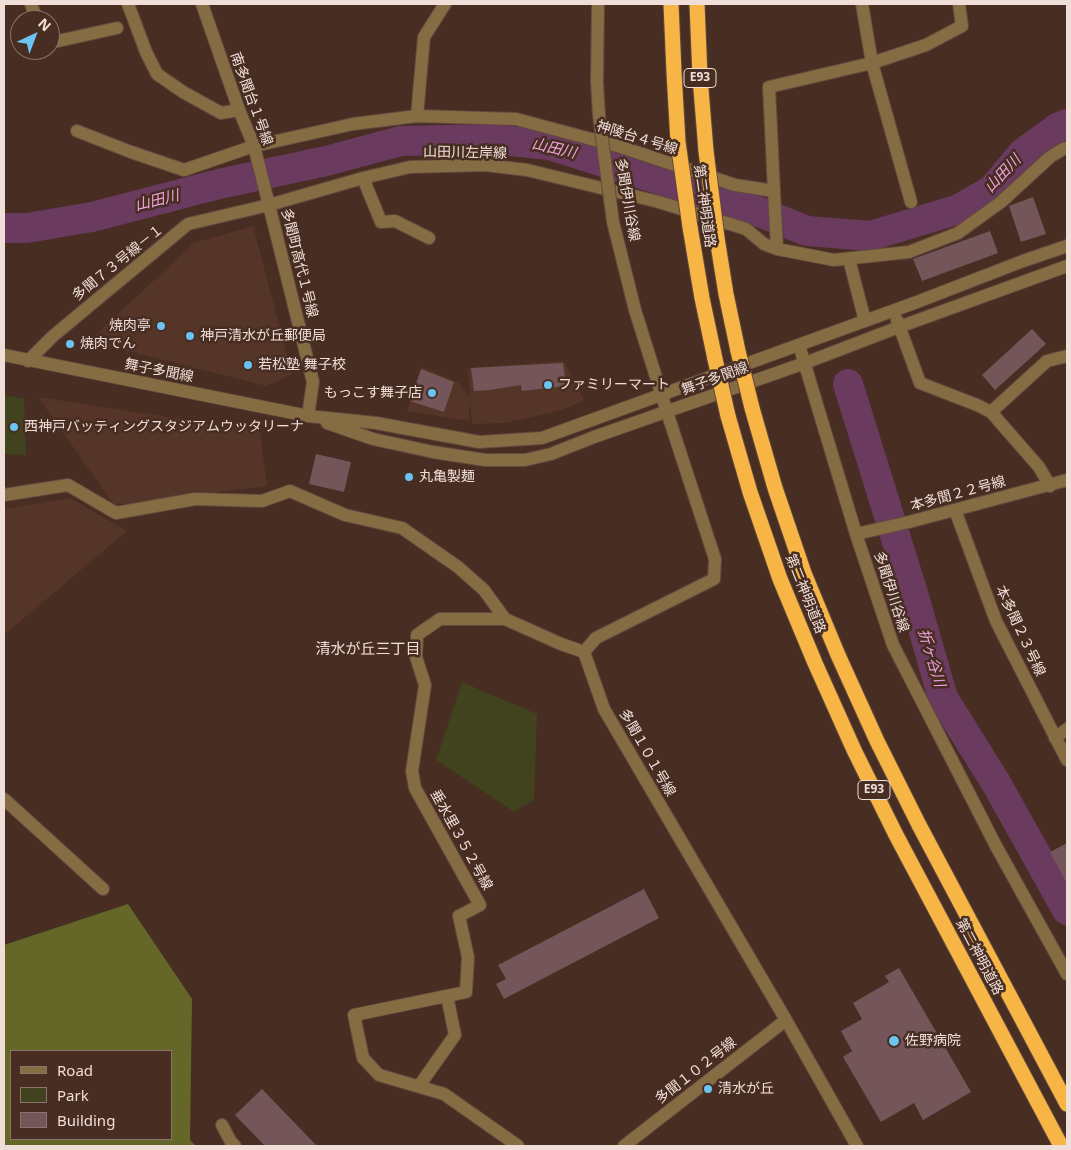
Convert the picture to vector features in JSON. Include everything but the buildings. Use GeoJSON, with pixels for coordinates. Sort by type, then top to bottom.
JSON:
{"type":"FeatureCollection","features":[{"type":"Feature","properties":{"kind":"highway","name":"第二神明道路"},"geometry":{"type":"LineString","coordinates":[[671,4],[678,142],[690,227],[715,359],[728,416],[750,492],[780,579],[850,742],[896,835],[1061,1146]]}},
{"type":"Feature","properties":{"kind":"highway","name":"第二神明道路"},"geometry":{"type":"LineString","coordinates":[[697,4],[706,152],[716,238],[738,351],[775,488],[804,573],[877,741],[919,825],[1067,1104]]}},
{"type":"Feature","properties":{"kind":"street"},"geometry":{"type":"LineString","coordinates":[[128,4],[146,52],[157,74],[183,92],[221,113],[239,110]]}},
{"type":"Feature","properties":{"kind":"street","name":"南多聞台１号線"},"geometry":{"type":"LineString","coordinates":[[202,4],[239,110],[254,146],[269,204]]}},
{"type":"Feature","properties":{"kind":"street"},"geometry":{"type":"LineString","coordinates":[[417,116],[424,37],[446,4]]}},
{"type":"Feature","properties":{"kind":"street","name":"多聞伊川谷線"},"geometry":{"type":"LineString","coordinates":[[598,4],[597,82],[599,115],[613,222],[635,310],[667,412]]}},
{"type":"Feature","properties":{"kind":"street"},"geometry":{"type":"LineString","coordinates":[[862,4],[872,63],[911,202]]}},
{"type":"Feature","properties":{"kind":"street"},"geometry":{"type":"LineString","coordinates":[[776,249],[769,87],[872,63],[926,45],[962,26],[959,4]]}},
{"type":"Feature","properties":{"kind":"street"},"geometry":{"type":"LineString","coordinates":[[60,41],[117,28]]}},
{"type":"Feature","properties":{"kind":"street","name":"神陵台４号線"},"geometry":{"type":"LineString","coordinates":[[76,130],[130,152],[184,170],[254,146],[354,124],[417,116],[516,119],[621,147],[735,185],[774,190]]}},
{"type":"Feature","properties":{"kind":"street","name":"山田川左岸線"},"geometry":{"type":"LineString","coordinates":[[269,204],[410,167],[485,166],[527,170],[659,202],[746,229],[764,244],[776,249],[834,260],[849,259],[909,252],[958,233],[1001,202],[1050,157],[1067,148]]}},
{"type":"Feature","properties":{"kind":"street"},"geometry":{"type":"LineString","coordinates":[[363,178],[380,222],[395,221],[429,238]]}},
{"type":"Feature","properties":{"kind":"street","name":"多聞７３号線－１"},"geometry":{"type":"LineString","coordinates":[[28,360],[53,336],[188,224],[269,204]]}},
{"type":"Feature","properties":{"kind":"street","name":"多聞町高代１号線"},"geometry":{"type":"LineString","coordinates":[[269,204],[313,382],[308,416]]}},
{"type":"Feature","properties":{"kind":"street","name":"舞子多聞線"},"geometry":{"type":"LineString","coordinates":[[4,355],[308,416],[376,423],[479,442],[542,438],[1067,246]]}},
{"type":"Feature","properties":{"kind":"street"},"geometry":{"type":"LineString","coordinates":[[849,259],[865,321]]}},
{"type":"Feature","properties":{"kind":"street","name":"舞子多聞線"},"geometry":{"type":"LineString","coordinates":[[308,416],[373,440],[485,460],[525,460],[551,454],[1067,266]]}},
{"type":"Feature","properties":{"kind":"street"},"geometry":{"type":"LineString","coordinates":[[893,311],[920,383],[991,412],[1039,467],[1050,486]]}},
{"type":"Feature","properties":{"kind":"street","name":"多聞伊川谷線"},"geometry":{"type":"LineString","coordinates":[[799,345],[856,534],[893,645],[996,846],[1067,974]]}},
{"type":"Feature","properties":{"kind":"street"},"geometry":{"type":"LineString","coordinates":[[991,412],[1047,361],[1067,356]]}},
{"type":"Feature","properties":{"kind":"street"},"geometry":{"type":"LineString","coordinates":[[4,495],[68,485],[116,513],[195,499],[262,502],[290,491],[345,515],[402,528],[458,567],[484,590],[505,619],[584,652],[596,638],[714,579],[715,559],[667,412]]}},
{"type":"Feature","properties":{"kind":"street","name":"本多聞２２号線"},"geometry":{"type":"LineString","coordinates":[[856,534],[1050,486],[1067,480]]}},
{"type":"Feature","properties":{"kind":"street","name":"本多聞２３号線"},"geometry":{"type":"LineString","coordinates":[[955,510],[996,621],[1067,760]]}},
{"type":"Feature","properties":{"kind":"street","name":"垂水里３５２号線"},"geometry":{"type":"LineString","coordinates":[[447,996],[466,992],[468,957],[459,916],[480,905],[415,788],[412,771],[425,685],[416,657],[417,635],[440,619],[505,619]]}},
{"type":"Feature","properties":{"kind":"street","name":"多聞１０１号線"},"geometry":{"type":"LineString","coordinates":[[584,652],[604,709],[786,1020],[857,1146]]}},
{"type":"Feature","properties":{"kind":"street"},"geometry":{"type":"LineString","coordinates":[[1055,738],[1067,729]]}},
{"type":"Feature","properties":{"kind":"street"},"geometry":{"type":"LineString","coordinates":[[4,800],[103,889]]}},
{"type":"Feature","properties":{"kind":"street"},"geometry":{"type":"LineString","coordinates":[[419,1086],[455,1035],[447,996],[354,1015],[363,1058],[380,1075],[444,1094],[518,1146]]}},
{"type":"Feature","properties":{"kind":"street","name":"多聞１０２号線"},"geometry":{"type":"LineString","coordinates":[[624,1146],[786,1020]]}},
{"type":"Feature","properties":{"kind":"street"},"geometry":{"type":"LineString","coordinates":[[222,1125],[235,1146]]}},
{"type":"Feature","properties":{"kind":"shaded area"},"geometry":{"type":"Polygon","coordinates":[[[253,226],[292,374],[266,386],[89,341],[194,243],[253,226]]]}},
{"type":"Feature","properties":{"kind":"shaded area"},"geometry":{"type":"Polygon","coordinates":[[[564,361],[584,401],[558,411],[506,423],[472,424],[470,401],[469,421],[407,411],[422,367],[459,383],[470,397],[468,368],[564,361]]]}},
{"type":"Feature","properties":{"kind":"shaded area"},"geometry":{"type":"Polygon","coordinates":[[[38,397],[260,431],[267,486],[114,505],[38,397]]]}},
{"type":"Feature","properties":{"kind":"shaded area"},"geometry":{"type":"Polygon","coordinates":[[[70,498],[127,531],[4,635],[4,509],[70,498]]]}},
{"type":"Feature","properties":{"kind":"green space","name":"西神戸バッティングスタジアムウッタリーナ"},"geometry":{"type":"Polygon","coordinates":[[[4,395],[24,399],[26,455],[4,454],[4,395]]]}},
{"type":"Feature","properties":{"kind":"green space"},"geometry":{"type":"Polygon","coordinates":[[[462,682],[537,714],[534,800],[514,812],[436,760],[462,682]]]}},
{"type":"Feature","properties":{"kind":"green space"},"geometry":{"type":"Polygon","coordinates":[[[128,904],[192,999],[190,1140],[196,1146],[4,1146],[4,945],[128,904]]]}},
{"type":"Feature","properties":{"kind":"waterway","name":"山田川"},"geometry":{"type":"LineString","coordinates":[[4,228],[27,228],[92,217],[219,184],[326,161],[401,141],[491,139],[549,145],[747,207],[807,231],[870,236],[959,209],[992,190],[1023,153],[1059,127],[1067,124]]}},
{"type":"Feature","properties":{"kind":"waterway","name":"折ヶ谷川"},"geometry":{"type":"LineString","coordinates":[[848,384],[912,590],[943,698],[996,783],[1067,910]]}},
{"type":"Feature","properties":{"kind":"place","name":"焼肉亭"},"geometry":{"type":"Point","coordinates":[161,326]}},
{"type":"Feature","properties":{"kind":"place","name":"神戸清水が丘郵便局"},"geometry":{"type":"Point","coordinates":[190,336]}},
{"type":"Feature","properties":{"kind":"place","name":"焼肉でん"},"geometry":{"type":"Point","coordinates":[70,344]}},
{"type":"Feature","properties":{"kind":"place","name":"若松塾 舞子校"},"geometry":{"type":"Point","coordinates":[248,365]}},
{"type":"Feature","properties":{"kind":"place","name":"ファミリーマート"},"geometry":{"type":"Point","coordinates":[548,385]}},
{"type":"Feature","properties":{"kind":"place","name":"もっこす舞子店"},"geometry":{"type":"Point","coordinates":[432,393]}},
{"type":"Feature","properties":{"kind":"place","name":"西神戸バッティングスタジアムウッタリーナ"},"geometry":{"type":"Point","coordinates":[14,427]}},
{"type":"Feature","properties":{"kind":"place","name":"丸亀製麺"},"geometry":{"type":"Point","coordinates":[409,477]}},
{"type":"Feature","properties":{"kind":"place","name":"佐野病院"},"geometry":{"type":"Point","coordinates":[894,1041]}},
{"type":"Feature","properties":{"kind":"place","name":"清水が丘"},"geometry":{"type":"Point","coordinates":[708,1089]}},
{"type":"Feature","properties":{"kind":"district","name":"清水が丘三丁目"},"geometry":{"type":"Point","coordinates":[368,650]}}]}
